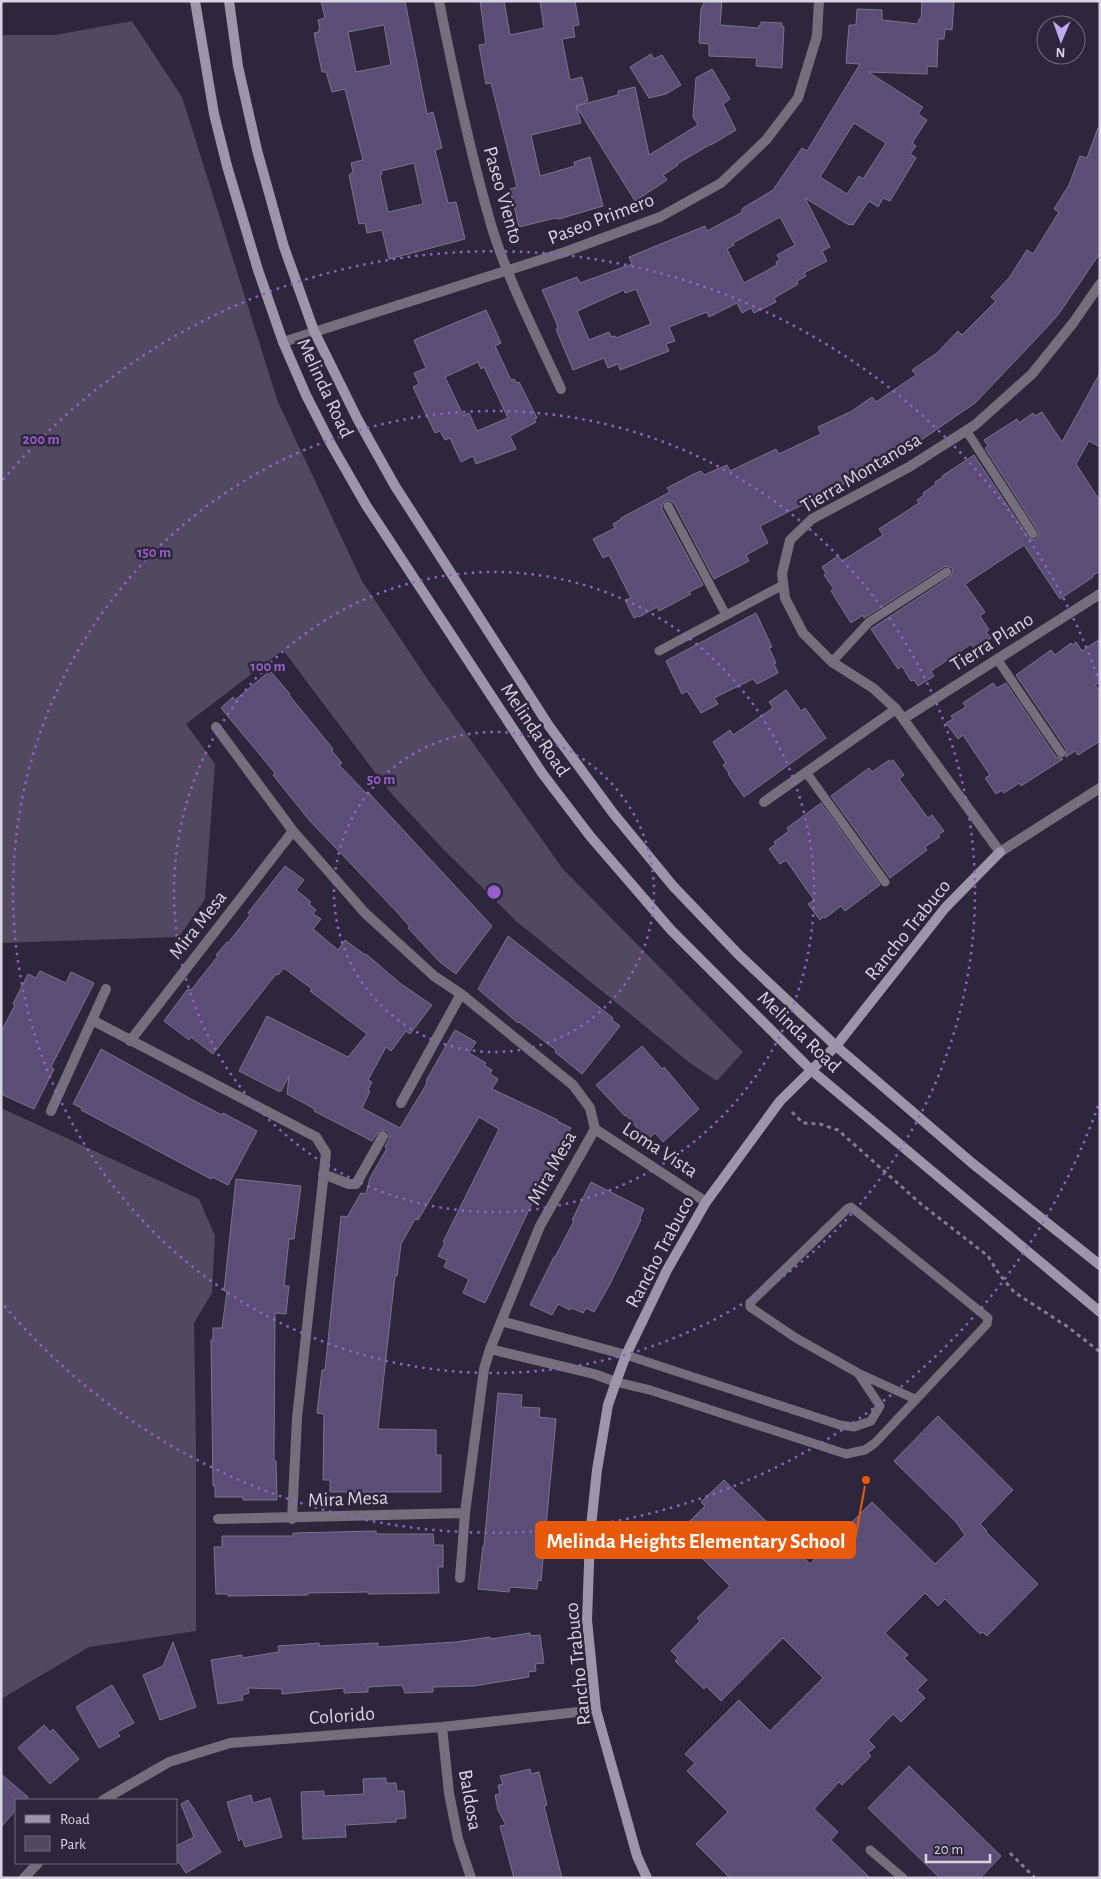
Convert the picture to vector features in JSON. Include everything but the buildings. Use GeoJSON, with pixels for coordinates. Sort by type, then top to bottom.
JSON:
{"type":"FeatureCollection","features":[{"type":"Feature","properties":{"kind":"main road","name":"Melinda Road"},"geometry":{"type":"LineString","coordinates":[[196,1],[211,96],[227,166],[258,270],[283,342],[331,444],[366,505],[542,773],[590,836],[665,923],[811,1070],[1100,1312]]}},
{"type":"Feature","properties":{"kind":"main road","name":"Melinda Road"},"geometry":{"type":"LineString","coordinates":[[229,1],[238,66],[256,150],[284,247],[314,331],[358,420],[395,486],[549,726],[613,813],[673,886],[739,955],[836,1046],[972,1163],[1100,1265]]}},
{"type":"Feature","properties":{"kind":"main road","name":"Rancho Trabuco"},"geometry":{"type":"LineString","coordinates":[[647,1878],[637,1856],[596,1710],[587,1620],[590,1536],[596,1470],[608,1405],[626,1355],[667,1270],[706,1202],[780,1101],[836,1046],[944,908],[1000,852]]}},
{"type":"Feature","properties":{"kind":"street","name":"Paseo Viento"},"geometry":{"type":"LineString","coordinates":[[439,1],[458,97],[493,228],[508,271],[561,389]]}},
{"type":"Feature","properties":{"kind":"street","name":"Paseo Primero"},"geometry":{"type":"LineString","coordinates":[[283,342],[508,271],[660,217],[722,183],[766,140],[798,98],[817,36],[819,1]]}},
{"type":"Feature","properties":{"kind":"street","name":"Tierra Montanosa"},"geometry":{"type":"LineString","coordinates":[[1000,852],[896,709],[873,688],[832,662],[803,633],[785,598],[782,574],[790,540],[812,519],[909,467],[966,430],[1032,374],[1073,323],[1100,284]]}},
{"type":"Feature","properties":{"kind":"street","name":"Tierra Plano"},"geometry":{"type":"LineString","coordinates":[[903,719],[1100,594]]}},
{"type":"Feature","properties":{"kind":"street"},"geometry":{"type":"LineString","coordinates":[[764,802],[896,709]]}},
{"type":"Feature","properties":{"kind":"street","name":"Mira Mesa"},"geometry":{"type":"LineString","coordinates":[[216,727],[293,831],[365,913],[434,976],[461,994],[573,1085],[590,1108],[595,1129],[540,1226],[490,1349],[484,1369],[465,1513],[460,1578]]}},
{"type":"Feature","properties":{"kind":"street","name":"Rancho Trabuco"},"geometry":{"type":"LineString","coordinates":[[1000,852],[1100,788]]}},
{"type":"Feature","properties":{"kind":"street","name":"Mira Mesa"},"geometry":{"type":"LineString","coordinates":[[130,1041],[293,831]]}},
{"type":"Feature","properties":{"kind":"street"},"geometry":{"type":"LineString","coordinates":[[51,1112],[106,988]]}},
{"type":"Feature","properties":{"kind":"street"},"geometry":{"type":"LineString","coordinates":[[401,1103],[461,994]]}},
{"type":"Feature","properties":{"kind":"street","name":"Mira Mesa"},"geometry":{"type":"LineString","coordinates":[[92,1020],[316,1137],[326,1153],[297,1418],[292,1518]]}},
{"type":"Feature","properties":{"kind":"street","name":"Loma Vista"},"geometry":{"type":"LineString","coordinates":[[595,1129],[706,1202]]}},
{"type":"Feature","properties":{"kind":"street"},"geometry":{"type":"LineString","coordinates":[[323,1174],[349,1184],[356,1184],[383,1136]]}},
{"type":"Feature","properties":{"kind":"street"},"geometry":{"type":"LineString","coordinates":[[501,1321],[626,1355]]}},
{"type":"Feature","properties":{"kind":"street"},"geometry":{"type":"LineString","coordinates":[[490,1349],[594,1374],[616,1382]]}},
{"type":"Feature","properties":{"kind":"street","name":"Mira Mesa"},"geometry":{"type":"LineString","coordinates":[[218,1519],[465,1513]]}},
{"type":"Feature","properties":{"kind":"street","name":"Colorido"},"geometry":{"type":"LineString","coordinates":[[105,1799],[169,1762],[230,1743],[442,1727],[596,1710]]}},
{"type":"Feature","properties":{"kind":"street","name":"Baldosa"},"geometry":{"type":"LineString","coordinates":[[442,1727],[449,1792],[458,1839],[470,1878]]}},
{"type":"Feature","properties":{"kind":"street"},"geometry":{"type":"LineString","coordinates":[[24,1878],[37,1864]]}},
{"type":"Feature","properties":{"kind":"lane"},"geometry":{"type":"LineString","coordinates":[[966,430],[1033,534]]}},
{"type":"Feature","properties":{"kind":"lane"},"geometry":{"type":"LineString","coordinates":[[668,506],[726,615]]}},
{"type":"Feature","properties":{"kind":"lane"},"geometry":{"type":"LineString","coordinates":[[832,662],[869,622],[947,572]]}},
{"type":"Feature","properties":{"kind":"lane"},"geometry":{"type":"LineString","coordinates":[[659,651],[783,585]]}},
{"type":"Feature","properties":{"kind":"lane"},"geometry":{"type":"LineString","coordinates":[[997,659],[1060,753]]}},
{"type":"Feature","properties":{"kind":"lane"},"geometry":{"type":"LineString","coordinates":[[806,772],[885,882]]}},
{"type":"Feature","properties":{"kind":"lane"},"geometry":{"type":"LineString","coordinates":[[616,1382],[650,1390],[846,1454],[865,1450],[875,1442],[915,1400],[987,1324],[988,1318],[851,1207],[846,1209],[750,1303],[750,1307],[796,1338],[858,1373],[915,1400]]}},
{"type":"Feature","properties":{"kind":"lane"},"geometry":{"type":"LineString","coordinates":[[626,1355],[840,1425],[854,1427],[871,1421],[880,1406],[858,1373]]}},
{"type":"Feature","properties":{"kind":"lane"},"geometry":{"type":"LineString","coordinates":[[870,1850],[903,1878]]}},
{"type":"Feature","properties":{"kind":"path"},"geometry":{"type":"LineString","coordinates":[[780,1101],[803,1123],[820,1124],[838,1130],[921,1204],[988,1256],[999,1274],[1014,1292],[1068,1327],[1100,1352]]}},
{"type":"Feature","properties":{"kind":"path"},"geometry":{"type":"LineString","coordinates":[[1010,1853],[1036,1878]]}},
{"type":"Feature","properties":{"kind":"green space"},"geometry":{"type":"Polygon","coordinates":[[[132,21],[182,97],[278,402],[362,581],[426,677],[563,869],[743,1052],[717,1081],[690,1063],[516,921],[444,850],[389,791],[283,650],[186,724],[215,764],[205,899],[179,937],[1,943],[1,35],[55,35],[132,21]]]}},
{"type":"Feature","properties":{"kind":"green space"},"geometry":{"type":"Polygon","coordinates":[[[1,1108],[199,1199],[215,1236],[212,1293],[194,1323],[196,1631],[89,1647],[1,1699],[1,1108]]]}},
{"type":"Feature","properties":{"kind":"place","name":"Melinda Heights Elementary School"},"geometry":{"type":"Point","coordinates":[866,1480]}}]}
